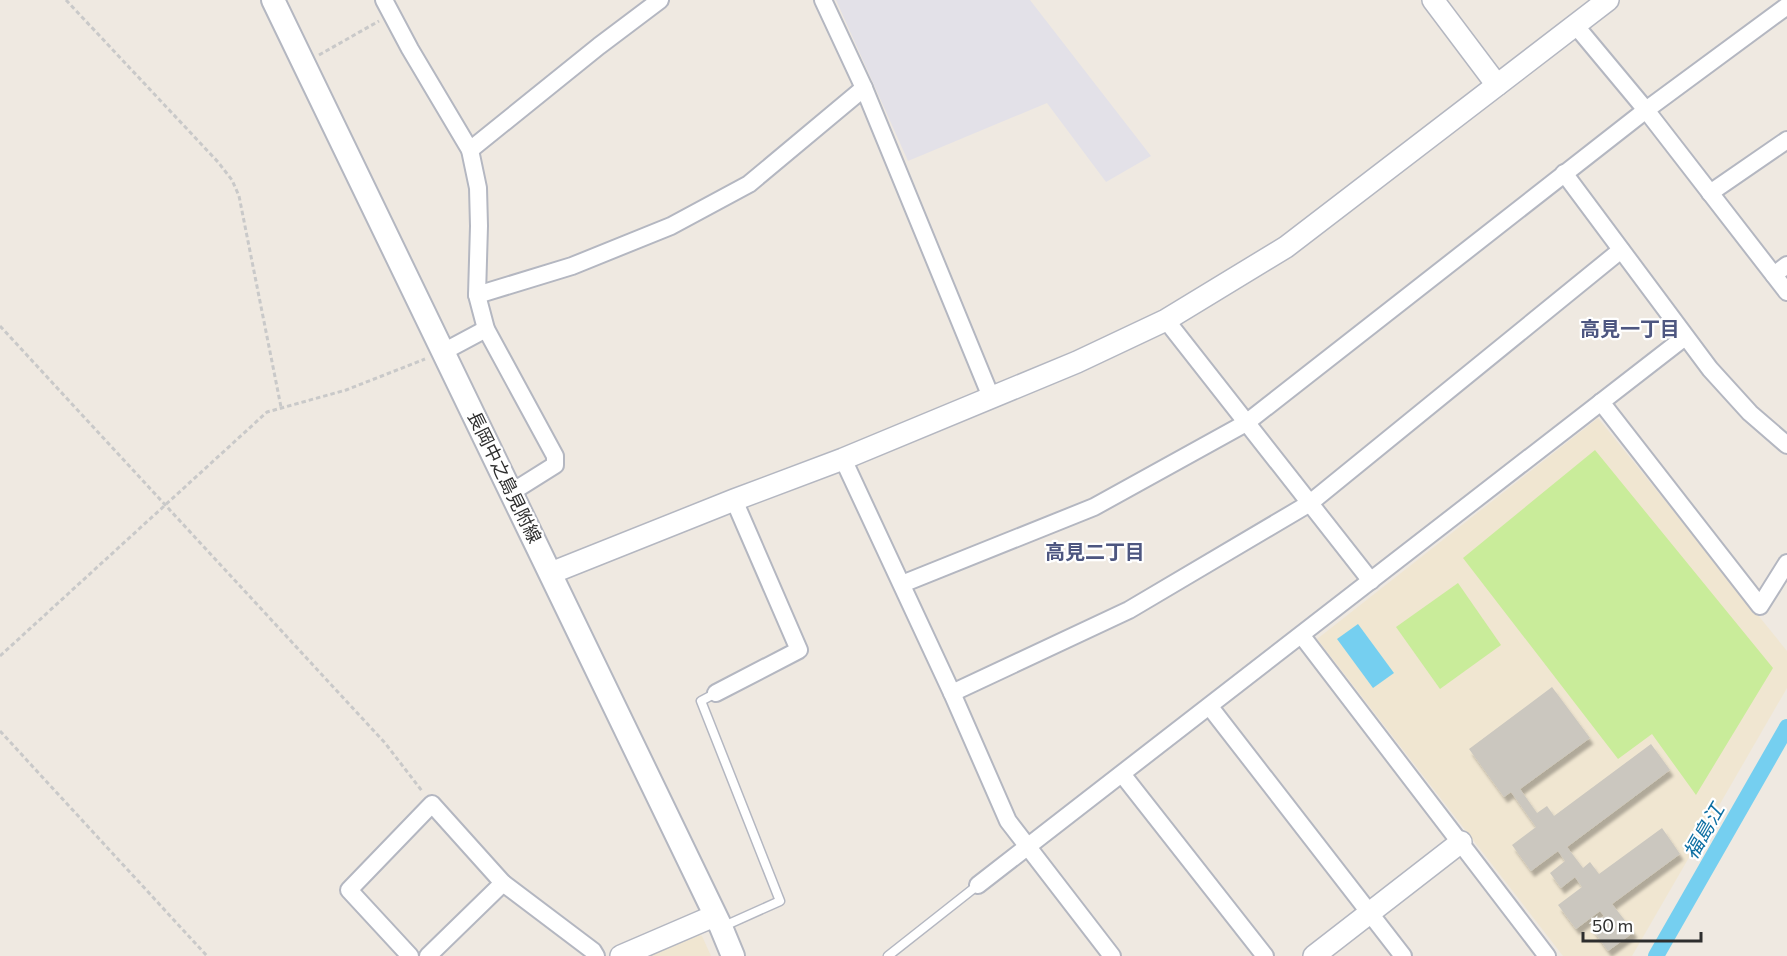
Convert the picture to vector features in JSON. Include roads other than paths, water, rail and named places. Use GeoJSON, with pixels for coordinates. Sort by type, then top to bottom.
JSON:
{"type":"FeatureCollection","features":[{"type":"Feature","properties":{"kind":"main road","name":"長岡中之島見附線"},"geometry":{"type":"LineString","coordinates":[[273,0],[552,573],[733,956]]}},
{"type":"Feature","properties":{"kind":"street"},"geometry":{"type":"LineString","coordinates":[[470,150],[660,0]]}},
{"type":"Feature","properties":{"kind":"street"},"geometry":{"type":"LineString","coordinates":[[823,0],[864,88],[991,397]]}},
{"type":"Feature","properties":{"kind":"street"},"geometry":{"type":"LineString","coordinates":[[1433,0],[1497,85]]}},
{"type":"Feature","properties":{"kind":"street"},"geometry":{"type":"LineString","coordinates":[[552,573],[843,459],[1077,362],[1166,320],[1286,247],[1608,0]]}},
{"type":"Feature","properties":{"kind":"street"},"geometry":{"type":"LineString","coordinates":[[902,584],[1094,507],[1246,423],[1564,173],[1787,6]]}},
{"type":"Feature","properties":{"kind":"street"},"geometry":{"type":"LineString","coordinates":[[388,7],[410,49],[470,150],[478,188],[477,295],[486,329],[555,456],[555,465],[512,492]]}},
{"type":"Feature","properties":{"kind":"street"},"geometry":{"type":"LineString","coordinates":[[1576,26],[1646,110],[1710,193],[1780,270],[1787,292]]}},
{"type":"Feature","properties":{"kind":"street"},"geometry":{"type":"LineString","coordinates":[[477,295],[572,266],[689,217],[749,184],[864,88]]}},
{"type":"Feature","properties":{"kind":"street"},"geometry":{"type":"LineString","coordinates":[[1710,193],[1787,140]]}},
{"type":"Feature","properties":{"kind":"street"},"geometry":{"type":"LineString","coordinates":[[1564,173],[1710,369],[1750,413],[1787,445]]}},
{"type":"Feature","properties":{"kind":"street"},"geometry":{"type":"LineString","coordinates":[[952,693],[1129,610],[1310,503],[1621,250]]}},
{"type":"Feature","properties":{"kind":"street"},"geometry":{"type":"LineString","coordinates":[[1166,320],[1371,582]]}},
{"type":"Feature","properties":{"kind":"street"},"geometry":{"type":"LineString","coordinates":[[443,352],[486,329]]}},
{"type":"Feature","properties":{"kind":"street"},"geometry":{"type":"LineString","coordinates":[[978,885],[1685,337]]}},
{"type":"Feature","properties":{"kind":"street"},"geometry":{"type":"LineString","coordinates":[[1601,402],[1760,606],[1787,564]]}},
{"type":"Feature","properties":{"kind":"street"},"geometry":{"type":"LineString","coordinates":[[843,459],[952,693],[1008,821],[1112,956]]}},
{"type":"Feature","properties":{"kind":"street"},"geometry":{"type":"LineString","coordinates":[[716,693],[799,650],[734,500]]}},
{"type":"Feature","properties":{"kind":"street"},"geometry":{"type":"LineString","coordinates":[[1302,636],[1547,956]]}},
{"type":"Feature","properties":{"kind":"street"},"geometry":{"type":"LineString","coordinates":[[1210,707],[1403,956]]}},
{"type":"Feature","properties":{"kind":"street"},"geometry":{"type":"LineString","coordinates":[[1122,774],[1265,956]]}},
{"type":"Feature","properties":{"kind":"street"},"geometry":{"type":"LineString","coordinates":[[410,956],[349,890],[432,804],[503,883],[593,951],[596,956]]}},
{"type":"Feature","properties":{"kind":"street"},"geometry":{"type":"LineString","coordinates":[[1314,956],[1461,842]]}},
{"type":"Feature","properties":{"kind":"street"},"geometry":{"type":"LineString","coordinates":[[428,956],[503,883]]}},
{"type":"Feature","properties":{"kind":"street"},"geometry":{"type":"LineString","coordinates":[[621,956],[718,922]]}},
{"type":"Feature","properties":{"kind":"lane"},"geometry":{"type":"LineString","coordinates":[[716,693],[701,701],[780,901],[718,922]]}},
{"type":"Feature","properties":{"kind":"lane"},"geometry":{"type":"LineString","coordinates":[[888,956],[978,885]]}},
{"type":"Feature","properties":{"kind":"water"},"geometry":{"type":"Polygon","coordinates":[[[1358,624],[1394,673],[1373,688],[1337,639],[1358,624]]]}},
{"type":"Feature","properties":{"kind":"waterway","name":"福島江"},"geometry":{"type":"LineString","coordinates":[[1656,956],[1787,727]]}},
{"type":"Feature","properties":{"kind":"district","name":"高見一丁目"},"geometry":{"type":"Point","coordinates":[1630,328]}},
{"type":"Feature","properties":{"kind":"district","name":"高見二丁目"},"geometry":{"type":"Point","coordinates":[1095,551]}}]}
